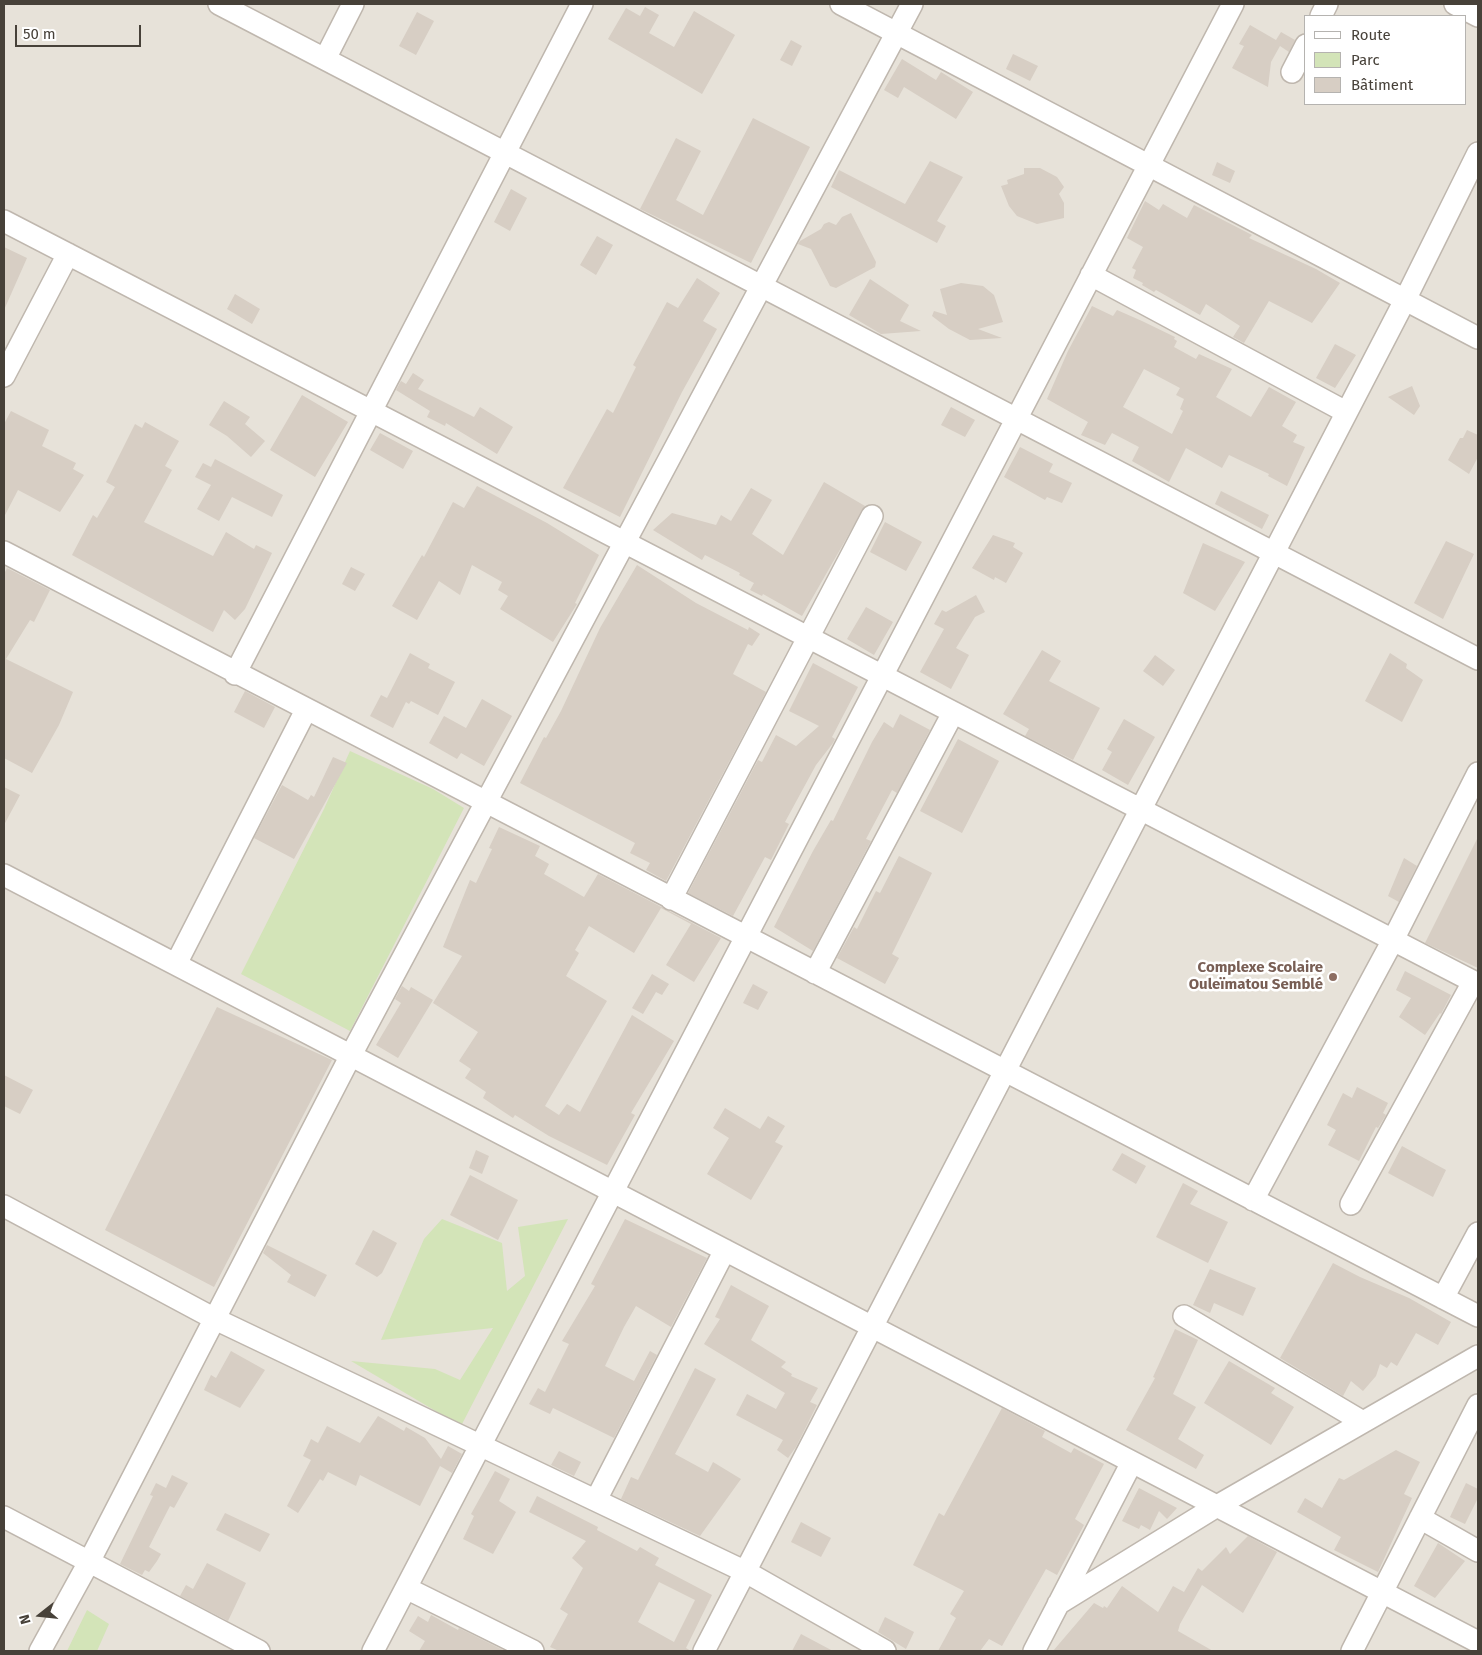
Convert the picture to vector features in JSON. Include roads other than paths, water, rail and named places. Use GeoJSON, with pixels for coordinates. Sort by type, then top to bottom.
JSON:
{"type":"FeatureCollection","features":[{"type":"Feature","properties":{"kind":"street"},"geometry":{"type":"LineString","coordinates":[[219,4],[1478,659]]}},
{"type":"Feature","properties":{"kind":"street"},"geometry":{"type":"LineString","coordinates":[[325,59],[353,4]]}},
{"type":"Feature","properties":{"kind":"street"},"geometry":{"type":"LineString","coordinates":[[235,674],[582,4]]}},
{"type":"Feature","properties":{"kind":"street"},"geometry":{"type":"LineString","coordinates":[[841,4],[1478,338]]}},
{"type":"Feature","properties":{"kind":"street"},"geometry":{"type":"LineString","coordinates":[[40,1651],[351,1056],[912,4]]}},
{"type":"Feature","properties":{"kind":"street"},"geometry":{"type":"LineString","coordinates":[[373,1651],[1233,4]]}},
{"type":"Feature","properties":{"kind":"street"},"geometry":{"type":"LineString","coordinates":[[1454,4],[1478,16]]}},
{"type":"Feature","properties":{"kind":"street"},"geometry":{"type":"LineString","coordinates":[[1292,72],[1304,49]]}},
{"type":"Feature","properties":{"kind":"street"},"geometry":{"type":"LineString","coordinates":[[704,1651],[1405,300],[1478,153]]}},
{"type":"Feature","properties":{"kind":"street"},"geometry":{"type":"LineString","coordinates":[[4,221],[1476,983],[1351,1204]]}},
{"type":"Feature","properties":{"kind":"street"},"geometry":{"type":"LineString","coordinates":[[4,376],[68,254]]}},
{"type":"Feature","properties":{"kind":"street"},"geometry":{"type":"LineString","coordinates":[[1091,275],[1346,412]]}},
{"type":"Feature","properties":{"kind":"street"},"geometry":{"type":"LineString","coordinates":[[671,899],[872,516]]}},
{"type":"Feature","properties":{"kind":"street"},"geometry":{"type":"LineString","coordinates":[[4,552],[235,674],[1478,1316]]}},
{"type":"Feature","properties":{"kind":"street"},"geometry":{"type":"LineString","coordinates":[[176,964],[306,710]]}},
{"type":"Feature","properties":{"kind":"street"},"geometry":{"type":"LineString","coordinates":[[815,973],[953,713]]}},
{"type":"Feature","properties":{"kind":"street"},"geometry":{"type":"LineString","coordinates":[[1253,1200],[1393,940],[1478,773]]}},
{"type":"Feature","properties":{"kind":"street"},"geometry":{"type":"LineString","coordinates":[[4,874],[1478,1642]]}},
{"type":"Feature","properties":{"kind":"street"},"geometry":{"type":"LineString","coordinates":[[4,1206],[215,1319],[481,1444],[746,1572],[885,1651]]}},
{"type":"Feature","properties":{"kind":"street"},"geometry":{"type":"LineString","coordinates":[[1443,1298],[1478,1233]]}},
{"type":"Feature","properties":{"kind":"street"},"geometry":{"type":"LineString","coordinates":[[596,1500],[725,1250]]}},
{"type":"Feature","properties":{"kind":"street"},"geometry":{"type":"LineString","coordinates":[[1184,1316],[1363,1422]]}},
{"type":"Feature","properties":{"kind":"street"},"geometry":{"type":"LineString","coordinates":[[1058,1604],[1217,1506],[1478,1356]]}},
{"type":"Feature","properties":{"kind":"street"},"geometry":{"type":"LineString","coordinates":[[1352,1651],[1478,1405]]}},
{"type":"Feature","properties":{"kind":"street"},"geometry":{"type":"LineString","coordinates":[[1034,1651],[1132,1462]]}},
{"type":"Feature","properties":{"kind":"street"},"geometry":{"type":"LineString","coordinates":[[4,1517],[259,1651]]}},
{"type":"Feature","properties":{"kind":"street"},"geometry":{"type":"LineString","coordinates":[[1420,1518],[1478,1550]]}},
{"type":"Feature","properties":{"kind":"street"},"geometry":{"type":"LineString","coordinates":[[406,1588],[533,1651]]}},
{"type":"Feature","properties":{"kind":"place","name":"Complexe Scolaire Ouleïmatou Semblé"},"geometry":{"type":"Point","coordinates":[1333,977]}}]}
